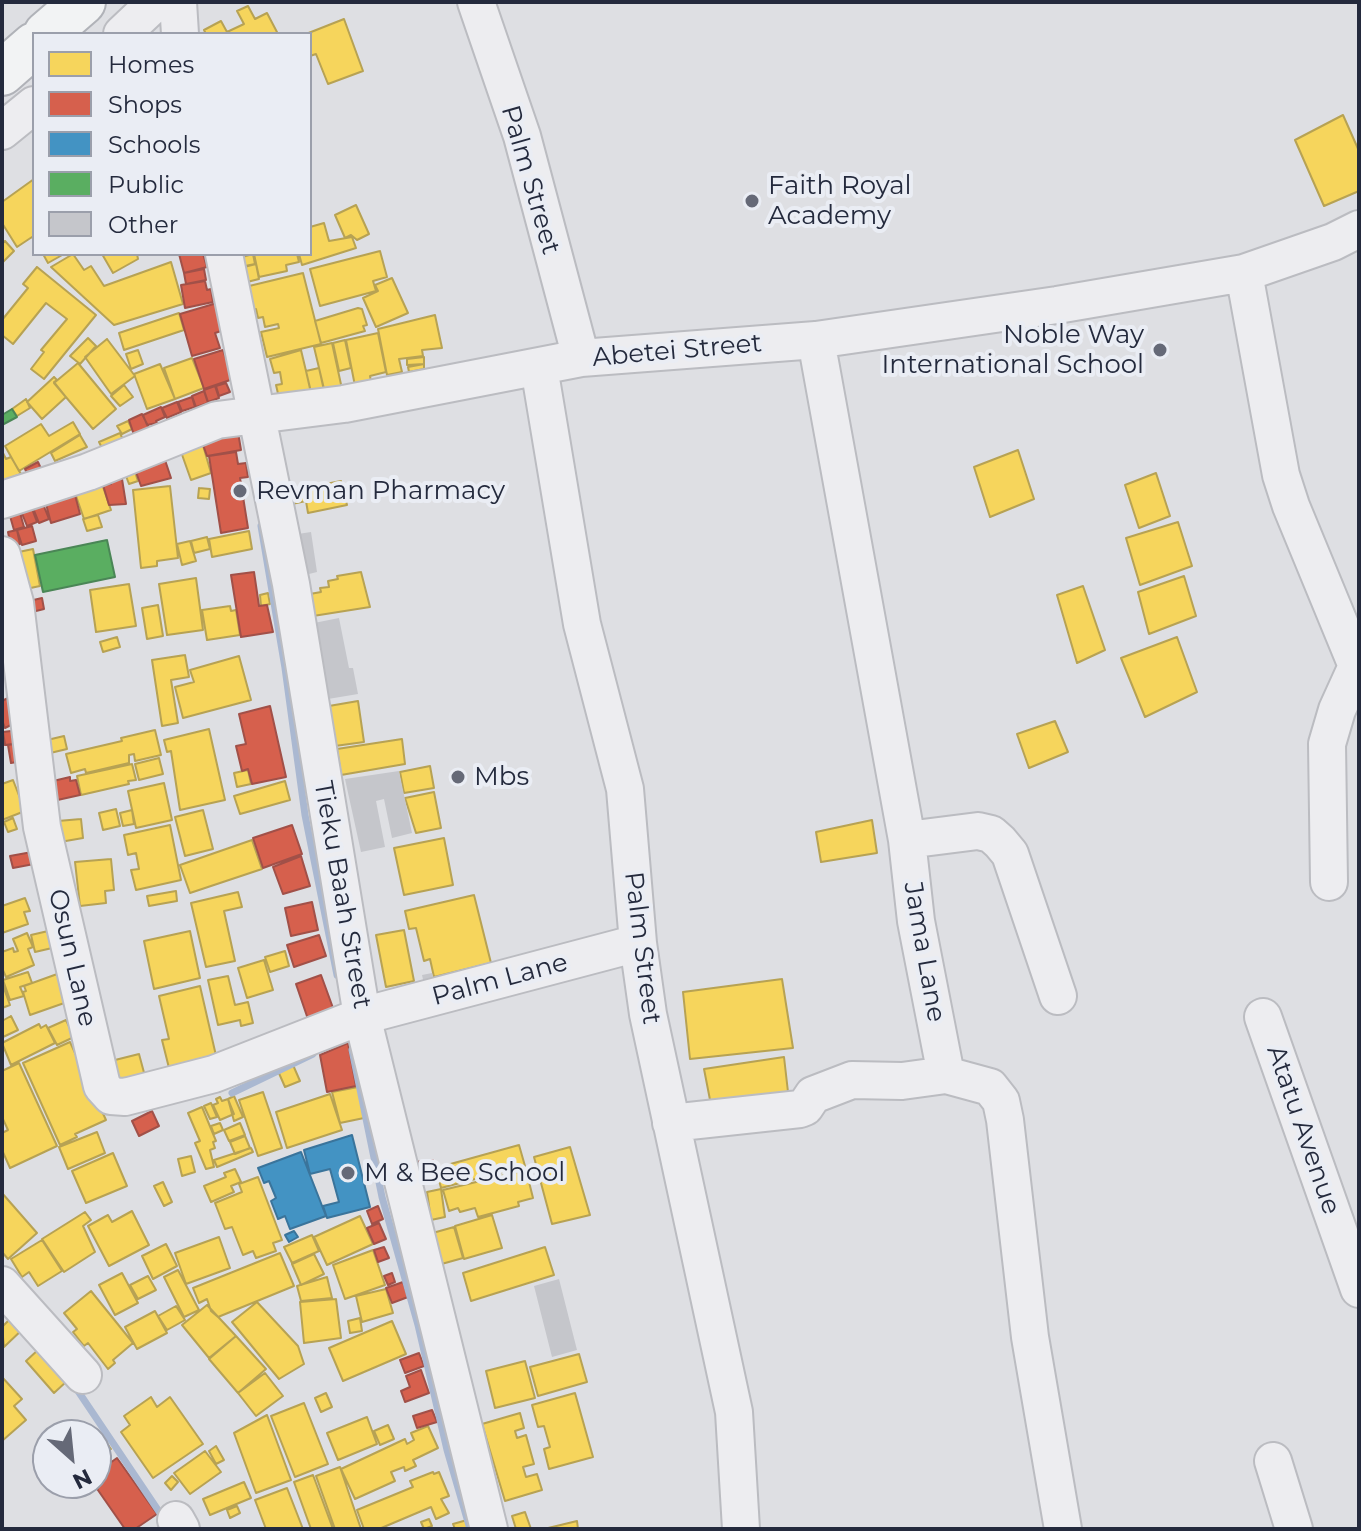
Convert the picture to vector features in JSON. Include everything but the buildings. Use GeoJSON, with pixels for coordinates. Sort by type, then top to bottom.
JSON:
{"type":"FeatureCollection","features":[{"type":"Feature","properties":{"kind":"highway"},"geometry":{"type":"LineString","coordinates":[[48,32],[83,2]]}},
{"type":"Feature","properties":{"kind":"highway"},"geometry":{"type":"LineString","coordinates":[[2,73],[32,47]]}},
{"type":"Feature","properties":{"kind":"street"},"geometry":{"type":"LineString","coordinates":[[124,32],[156,2]]}},
{"type":"Feature","properties":{"kind":"street"},"geometry":{"type":"LineString","coordinates":[[178,2],[180,32]]}},
{"type":"Feature","properties":{"kind":"street","name":"Palm Street"},"geometry":{"type":"LineString","coordinates":[[476,2],[522,136],[554,266],[581,358]]}},
{"type":"Feature","properties":{"kind":"street"},"geometry":{"type":"LineString","coordinates":[[2,131],[32,107]]}},
{"type":"Feature","properties":{"kind":"street","name":"Abetei Street"},"geometry":{"type":"LineString","coordinates":[[2,500],[88,472],[217,420],[344,404],[581,358],[816,340],[1057,305],[1244,273],[1358,231]]}},
{"type":"Feature","properties":{"kind":"street","name":"Tieku Baah Street"},"geometry":{"type":"LineString","coordinates":[[224,256],[291,584],[362,1016],[489,1529]]}},
{"type":"Feature","properties":{"kind":"street"},"geometry":{"type":"LineString","coordinates":[[1244,273],[1281,475],[1358,669],[1337,710],[1327,744],[1329,882]]}},
{"type":"Feature","properties":{"kind":"street","name":"Jama Lane"},"geometry":{"type":"LineString","coordinates":[[816,340],[907,840],[916,921],[946,1075]]}},
{"type":"Feature","properties":{"kind":"street","name":"Palm Street"},"geometry":{"type":"LineString","coordinates":[[539,367],[582,624],[625,789],[638,943],[648,1014],[734,1412],[741,1529]]}},
{"type":"Feature","properties":{"kind":"street","name":"Osun Lane"},"geometry":{"type":"LineString","coordinates":[[2,555],[15,603],[42,827],[102,1086],[111,1096],[125,1097],[214,1074],[362,1016]]}},
{"type":"Feature","properties":{"kind":"street"},"geometry":{"type":"LineString","coordinates":[[907,840],[978,831],[991,834],[1000,842],[1010,854],[1058,996]]}},
{"type":"Feature","properties":{"kind":"street","name":"Palm Lane"},"geometry":{"type":"LineString","coordinates":[[362,1016],[638,943]]}},
{"type":"Feature","properties":{"kind":"street","name":"Atatu Avenue"},"geometry":{"type":"LineString","coordinates":[[1263,1017],[1359,1289]]}},
{"type":"Feature","properties":{"kind":"street"},"geometry":{"type":"LineString","coordinates":[[671,1123],[800,1109],[817,1093],[852,1080],[902,1081],[946,1075],[990,1087],[1001,1101],[1030,1337],[1063,1529]]}},
{"type":"Feature","properties":{"kind":"street"},"geometry":{"type":"LineString","coordinates":[[2,1285],[83,1375]]}},
{"type":"Feature","properties":{"kind":"street"},"geometry":{"type":"LineString","coordinates":[[1273,1461],[1294,1529]]}},
{"type":"Feature","properties":{"kind":"waterway"},"geometry":{"type":"LineString","coordinates":[[261,526],[305,815],[337,975]]}},
{"type":"Feature","properties":{"kind":"waterway"},"geometry":{"type":"LineString","coordinates":[[352,1050],[382,1197],[470,1529]]}},
{"type":"Feature","properties":{"kind":"waterway"},"geometry":{"type":"LineString","coordinates":[[232,1093],[313,1054]]}},
{"type":"Feature","properties":{"kind":"waterway"},"geometry":{"type":"LineString","coordinates":[[78,1391],[164,1519]]}},
{"type":"Feature","properties":{"kind":"place","name":"Faith Royal Academy"},"geometry":{"type":"Point","coordinates":[752,201]}},
{"type":"Feature","properties":{"kind":"place","name":"Noble Way International School"},"geometry":{"type":"Point","coordinates":[1160,350]}},
{"type":"Feature","properties":{"kind":"place","name":"Revman Pharmacy"},"geometry":{"type":"Point","coordinates":[240,491]}},
{"type":"Feature","properties":{"kind":"place","name":"Mbs"},"geometry":{"type":"Point","coordinates":[458,777]}},
{"type":"Feature","properties":{"kind":"place","name":"M & Bee School"},"geometry":{"type":"Point","coordinates":[348,1173]}}]}
